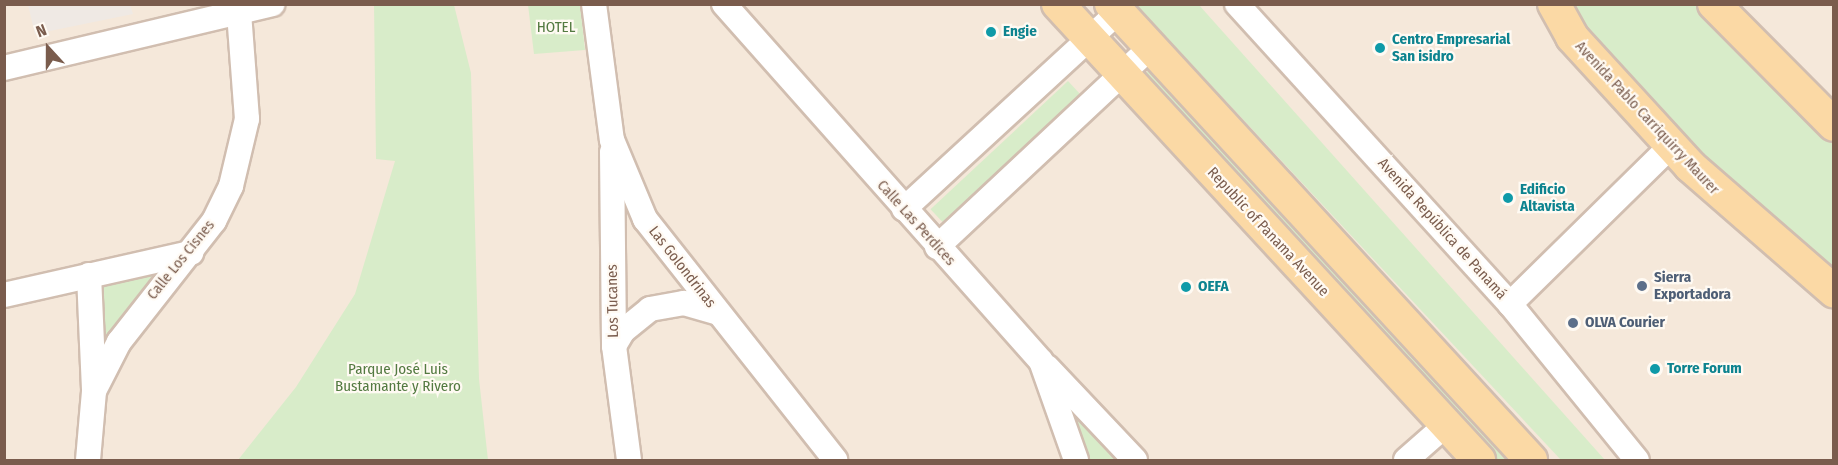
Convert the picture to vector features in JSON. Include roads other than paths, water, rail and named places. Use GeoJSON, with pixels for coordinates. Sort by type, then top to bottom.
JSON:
{"type":"FeatureCollection","features":[{"type":"Feature","properties":{"kind":"main road","name":"Republic of Panama Avenue"},"geometry":{"type":"LineString","coordinates":[[1058,4],[1479,460]]}},
{"type":"Feature","properties":{"kind":"main road","name":"Avenida Pablo Carriquirry Maurer"},"geometry":{"type":"LineString","coordinates":[[1554,4],[1572,37],[1671,146],[1723,199],[1833,291]]}},
{"type":"Feature","properties":{"kind":"main road"},"geometry":{"type":"LineString","coordinates":[[1714,4],[1833,125]]}},
{"type":"Feature","properties":{"kind":"main road"},"geometry":{"type":"LineString","coordinates":[[1115,8],[1531,460]]}},
{"type":"Feature","properties":{"kind":"street"},"geometry":{"type":"LineString","coordinates":[[4,68],[272,4]]}},
{"type":"Feature","properties":{"kind":"street","name":"Calle Las Perdices"},"geometry":{"type":"LineString","coordinates":[[724,4],[937,247],[1041,361],[1076,460]]}},
{"type":"Feature","properties":{"kind":"street","name":"Avenida República de Panamá"},"geometry":{"type":"LineString","coordinates":[[1237,4],[1510,304],[1637,460]]}},
{"type":"Feature","properties":{"kind":"street","name":"Las Golondrinas"},"geometry":{"type":"LineString","coordinates":[[595,5],[612,140],[652,231],[807,418],[836,460]]}},
{"type":"Feature","properties":{"kind":"street"},"geometry":{"type":"LineString","coordinates":[[904,209],[1090,40],[1115,8]]}},
{"type":"Feature","properties":{"kind":"street","name":"Calle Los Cisnes"},"geometry":{"type":"LineString","coordinates":[[94,391],[137,314],[191,253],[214,221],[242,153],[247,119],[239,13]]}},
{"type":"Feature","properties":{"kind":"street"},"geometry":{"type":"LineString","coordinates":[[937,247],[1150,48]]}},
{"type":"Feature","properties":{"kind":"street","name":"Los Tucanes"},"geometry":{"type":"LineString","coordinates":[[612,140],[614,346],[629,460]]}},
{"type":"Feature","properties":{"kind":"street"},"geometry":{"type":"LineString","coordinates":[[1510,304],[1671,146]]}},
{"type":"Feature","properties":{"kind":"street"},"geometry":{"type":"LineString","coordinates":[[4,295],[191,253]]}},
{"type":"Feature","properties":{"kind":"street","name":"Calle Los Cisnes"},"geometry":{"type":"LineString","coordinates":[[88,460],[94,391],[89,275]]}},
{"type":"Feature","properties":{"kind":"street"},"geometry":{"type":"LineString","coordinates":[[614,346],[635,318],[658,306],[684,303],[718,313]]}},
{"type":"Feature","properties":{"kind":"street"},"geometry":{"type":"LineString","coordinates":[[1041,361],[1135,460]]}},
{"type":"Feature","properties":{"kind":"street"},"geometry":{"type":"LineString","coordinates":[[1406,460],[1447,424]]}},
{"type":"Feature","properties":{"kind":"place","name":"Engie"},"geometry":{"type":"Point","coordinates":[991,32]}},
{"type":"Feature","properties":{"kind":"place","name":"Centro Empresarial San isidro"},"geometry":{"type":"Point","coordinates":[1380,48]}},
{"type":"Feature","properties":{"kind":"place","name":"Edificio Altavista"},"geometry":{"type":"Point","coordinates":[1508,198]}},
{"type":"Feature","properties":{"kind":"place","name":"Sierra Exportadora"},"geometry":{"type":"Point","coordinates":[1642,286]}},
{"type":"Feature","properties":{"kind":"place","name":"OEFA"},"geometry":{"type":"Point","coordinates":[1186,287]}},
{"type":"Feature","properties":{"kind":"place","name":"OLVA Courier"},"geometry":{"type":"Point","coordinates":[1573,323]}},
{"type":"Feature","properties":{"kind":"place","name":"Torre Forum"},"geometry":{"type":"Point","coordinates":[1655,369]}},
{"type":"Feature","properties":{"kind":"park label","name":"HOTEL"},"geometry":{"type":"Point","coordinates":[556,28]}},
{"type":"Feature","properties":{"kind":"park label","name":"Parque José Luis Bustamante y Rivero"},"geometry":{"type":"Point","coordinates":[398,378]}}]}
